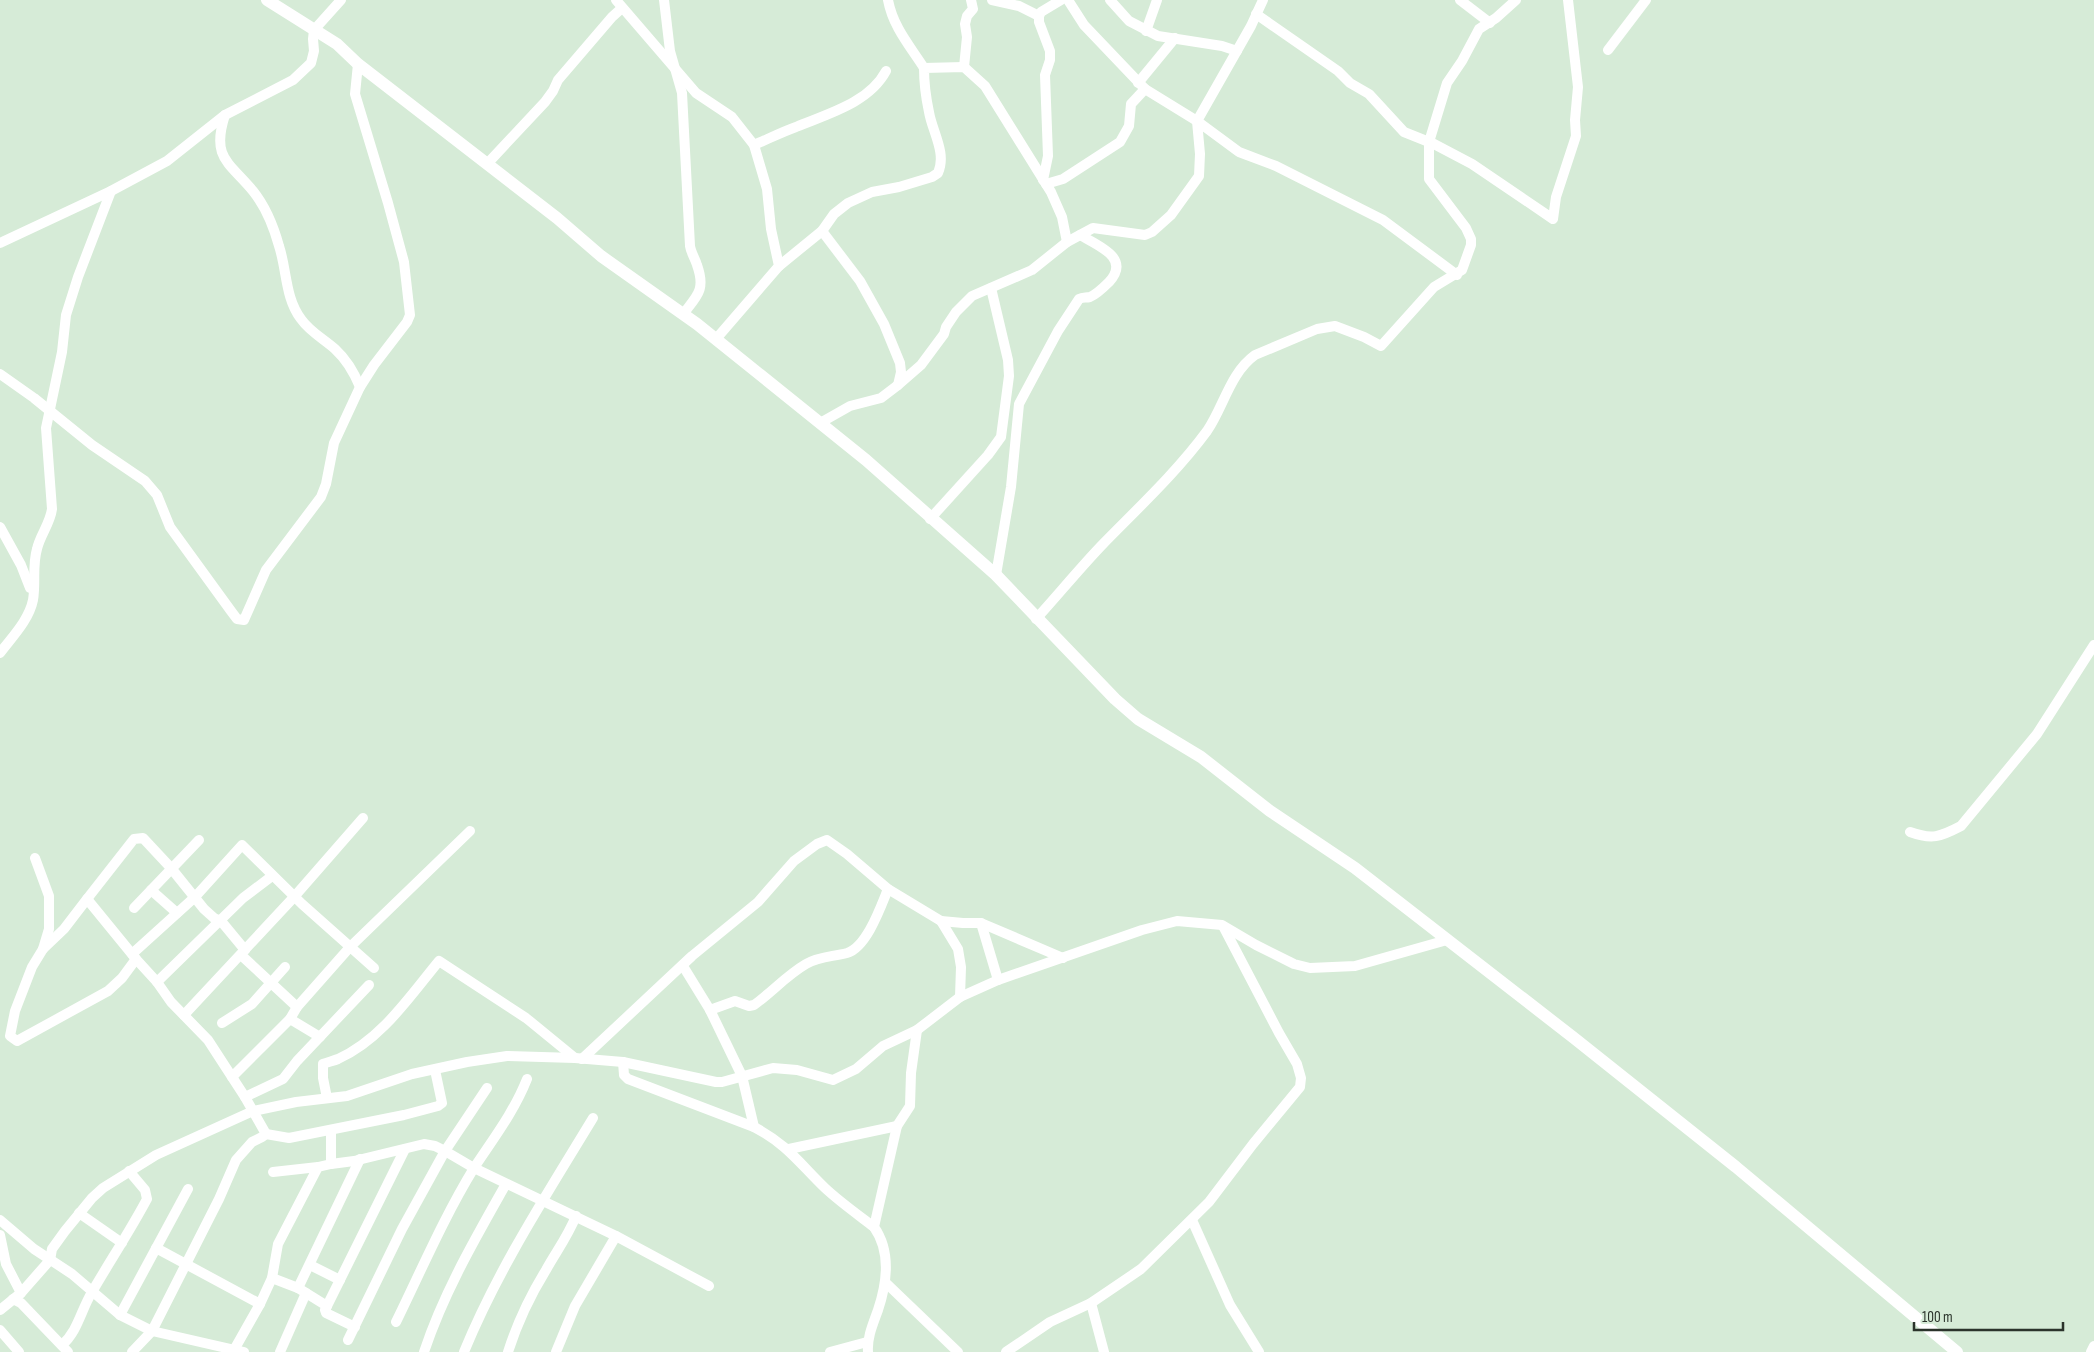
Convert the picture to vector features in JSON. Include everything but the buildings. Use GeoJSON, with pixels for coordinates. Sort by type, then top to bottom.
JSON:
{"type":"FeatureCollection","features":[{"type":"Feature","properties":{"kind":"street"},"geometry":{"type":"LineString","coordinates":[[267,0],[337,44],[358,64],[557,218],[601,256],[716,339],[866,460],[996,576],[1115,699],[1138,719],[1201,757],[1270,811],[1355,868],[1736,1167],[1957,1352]]}},
{"type":"Feature","properties":{"kind":"street"},"geometry":{"type":"LineString","coordinates":[[0,243],[111,191],[167,161],[225,115],[293,80],[311,63],[314,51],[314,30],[341,0]]}},
{"type":"Feature","properties":{"kind":"street"},"geometry":{"type":"LineString","coordinates":[[664,0],[670,52],[682,93],[690,246],[698,266],[700,285],[700,292],[683,314]]}},
{"type":"Feature","properties":{"kind":"street"},"geometry":{"type":"LineString","coordinates":[[716,339],[779,266],[822,231],[834,214],[848,203],[865,194],[925,180],[938,173],[940,157],[938,140],[929,112],[924,68],[902,38],[892,16],[888,0]]}},
{"type":"Feature","properties":{"kind":"street"},"geometry":{"type":"LineString","coordinates":[[964,67],[967,37],[965,24],[967,16],[973,9],[971,0]]}},
{"type":"Feature","properties":{"kind":"street"},"geometry":{"type":"LineString","coordinates":[[992,0],[1020,6],[1039,16]]}},
{"type":"Feature","properties":{"kind":"street"},"geometry":{"type":"LineString","coordinates":[[1044,182],[1048,156],[1045,75],[1050,60],[1050,51],[1039,22],[1039,16],[1041,12],[1061,0]]}},
{"type":"Feature","properties":{"kind":"street"},"geometry":{"type":"LineString","coordinates":[[1068,0],[1084,25],[1142,86],[1239,152],[1276,166],[1383,220],[1457,274]]}},
{"type":"Feature","properties":{"kind":"street"},"geometry":{"type":"LineString","coordinates":[[1110,0],[1129,21],[1158,36],[1237,51]]}},
{"type":"Feature","properties":{"kind":"street"},"geometry":{"type":"LineString","coordinates":[[1146,31],[1157,0]]}},
{"type":"Feature","properties":{"kind":"street"},"geometry":{"type":"LineString","coordinates":[[820,423],[850,406],[881,398],[898,386],[926,359],[963,303],[972,296],[1032,270],[1067,242],[1093,228],[1144,235],[1152,232],[1171,215],[1199,176],[1200,154],[1197,122],[1264,0]]}},
{"type":"Feature","properties":{"kind":"street"},"geometry":{"type":"LineString","coordinates":[[1460,0],[1490,23]]}},
{"type":"Feature","properties":{"kind":"street"},"geometry":{"type":"LineString","coordinates":[[1036,619],[1100,547],[1178,466],[1207,431],[1220,410],[1238,372],[1248,360],[1255,355],[1317,329],[1335,326],[1381,346],[1434,287],[1462,270],[1471,245],[1471,239],[1466,228],[1429,179],[1428,142],[1447,84],[1479,29],[1490,23],[1516,0]]}},
{"type":"Feature","properties":{"kind":"street"},"geometry":{"type":"LineString","coordinates":[[1256,14],[1338,71],[1350,83],[1369,94],[1399,128],[1472,164],[1553,219],[1556,197],[1576,136],[1575,120],[1578,87],[1568,0]]}},
{"type":"Feature","properties":{"kind":"street"},"geometry":{"type":"LineString","coordinates":[[1608,50],[1646,0]]}},
{"type":"Feature","properties":{"kind":"street"},"geometry":{"type":"LineString","coordinates":[[487,164],[545,102],[558,80],[612,17],[619,4],[701,98],[732,117],[754,145],[767,189],[771,229],[779,266]]}},
{"type":"Feature","properties":{"kind":"street"},"geometry":{"type":"LineString","coordinates":[[1044,182],[1063,179],[1120,142],[1129,126],[1131,104],[1175,38]]}},
{"type":"Feature","properties":{"kind":"street"},"geometry":{"type":"LineString","coordinates":[[0,374],[49,409],[92,445],[145,481],[157,496],[170,528],[231,611],[241,621],[246,618],[266,570],[276,554],[321,497],[326,484],[334,443],[360,387],[374,365],[407,322],[411,308],[404,262],[355,94],[358,64]]}},
{"type":"Feature","properties":{"kind":"street"},"geometry":{"type":"LineString","coordinates":[[924,68],[964,67],[985,86],[1044,182],[1062,217],[1067,242]]}},
{"type":"Feature","properties":{"kind":"street"},"geometry":{"type":"LineString","coordinates":[[754,145],[846,106],[882,80],[886,71]]}},
{"type":"Feature","properties":{"kind":"street"},"geometry":{"type":"LineString","coordinates":[[225,115],[221,130],[221,148],[230,167],[253,191],[280,247],[293,307],[301,320],[344,358],[353,370],[360,387]]}},
{"type":"Feature","properties":{"kind":"street"},"geometry":{"type":"LineString","coordinates":[[0,653],[27,616],[33,599],[34,560],[37,547],[50,522],[52,510],[46,428],[62,352],[66,315],[78,277],[111,191]]}},
{"type":"Feature","properties":{"kind":"street"},"geometry":{"type":"LineString","coordinates":[[822,231],[860,281],[887,331],[900,363],[901,372],[898,386]]}},
{"type":"Feature","properties":{"kind":"street"},"geometry":{"type":"LineString","coordinates":[[996,576],[1011,487],[1019,404],[1058,331],[1078,299],[1090,297],[1116,274],[1115,258],[1108,251],[1080,235]]}},
{"type":"Feature","properties":{"kind":"street"},"geometry":{"type":"LineString","coordinates":[[930,519],[1001,437],[1009,376],[1008,360],[990,288]]}},
{"type":"Feature","properties":{"kind":"street"},"geometry":{"type":"LineString","coordinates":[[0,527],[21,565],[33,599]]}},
{"type":"Feature","properties":{"kind":"street"},"geometry":{"type":"LineString","coordinates":[[1910,832],[1928,838],[1950,832],[1961,826],[2037,734],[2094,645]]}},
{"type":"Feature","properties":{"kind":"street"},"geometry":{"type":"LineString","coordinates":[[184,1015],[294,897],[364,818]]}},
{"type":"Feature","properties":{"kind":"street"},"geometry":{"type":"LineString","coordinates":[[232,1077],[290,1019],[297,1007],[350,947],[470,831]]}},
{"type":"Feature","properties":{"kind":"street"},"geometry":{"type":"LineString","coordinates":[[10,1036],[15,1012],[32,967],[44,949],[64,929],[114,863],[134,839],[138,838],[142,838],[171,868],[204,909],[214,918],[221,921],[243,952],[271,983],[297,1007]]}},
{"type":"Feature","properties":{"kind":"street"},"geometry":{"type":"LineString","coordinates":[[134,908],[199,840]]}},
{"type":"Feature","properties":{"kind":"street"},"geometry":{"type":"LineString","coordinates":[[578,1058],[727,926],[758,902],[783,871],[817,844],[827,840],[847,854],[888,889],[941,921],[963,924],[981,922],[1063,958]]}},
{"type":"Feature","properties":{"kind":"street"},"geometry":{"type":"LineString","coordinates":[[0,1030],[17,1041],[108,991],[122,978],[134,956],[195,897],[242,845],[294,897],[374,968]]}},
{"type":"Feature","properties":{"kind":"street"},"geometry":{"type":"LineString","coordinates":[[35,858],[50,904],[49,929],[44,949]]}},
{"type":"Feature","properties":{"kind":"street"},"geometry":{"type":"LineString","coordinates":[[157,982],[221,921],[242,898],[272,876]]}},
{"type":"Feature","properties":{"kind":"street"},"geometry":{"type":"LineString","coordinates":[[710,1010],[735,1001],[749,1006],[754,1005],[797,969],[809,962],[821,957],[849,952],[865,937],[874,924],[888,889]]}},
{"type":"Feature","properties":{"kind":"street"},"geometry":{"type":"LineString","coordinates":[[151,890],[177,913]]}},
{"type":"Feature","properties":{"kind":"street"},"geometry":{"type":"LineString","coordinates":[[87,899],[157,982],[171,1002],[208,1040],[245,1097],[266,1134]]}},
{"type":"Feature","properties":{"kind":"street"},"geometry":{"type":"LineString","coordinates":[[941,921],[952,938],[959,954],[961,967],[960,997]]}},
{"type":"Feature","properties":{"kind":"street"},"geometry":{"type":"LineString","coordinates":[[0,1310],[17,1296],[50,1260],[52,1249],[79,1213],[98,1193],[129,1171],[163,1151],[253,1111],[347,1096],[393,1079],[507,1056],[578,1058],[623,1062],[716,1082],[773,1068],[797,1070],[829,1080],[837,1079],[856,1069],[882,1046],[917,1030],[960,997],[998,980],[1142,930],[1177,921],[1222,925],[1294,964],[1310,968],[1354,966],[1447,940]]}},
{"type":"Feature","properties":{"kind":"street"},"geometry":{"type":"LineString","coordinates":[[981,922],[998,980]]}},
{"type":"Feature","properties":{"kind":"street"},"geometry":{"type":"LineString","coordinates":[[1006,1352],[1050,1322],[1091,1303],[1140,1268],[1209,1202],[1252,1144],[1300,1087],[1301,1082],[1297,1064],[1222,925]]}},
{"type":"Feature","properties":{"kind":"street"},"geometry":{"type":"LineString","coordinates":[[327,1098],[323,1078],[323,1064],[338,1060],[366,1043],[385,1026],[439,961],[526,1018],[578,1058]]}},
{"type":"Feature","properties":{"kind":"street"},"geometry":{"type":"LineString","coordinates":[[683,966],[710,1010],[742,1076],[754,1127]]}},
{"type":"Feature","properties":{"kind":"street"},"geometry":{"type":"LineString","coordinates":[[222,1023],[252,1004],[284,968]]}},
{"type":"Feature","properties":{"kind":"street"},"geometry":{"type":"LineString","coordinates":[[245,1097],[283,1079],[297,1061],[369,985]]}},
{"type":"Feature","properties":{"kind":"street"},"geometry":{"type":"LineString","coordinates":[[290,1019],[320,1037]]}},
{"type":"Feature","properties":{"kind":"street"},"geometry":{"type":"LineString","coordinates":[[874,1227],[897,1126],[910,1106],[911,1073],[917,1030]]}},
{"type":"Feature","properties":{"kind":"street"},"geometry":{"type":"LineString","coordinates":[[623,1062],[624,1075],[628,1079],[754,1127],[788,1149],[825,1188],[874,1227],[884,1245],[886,1283],[867,1347],[830,1352]]}},
{"type":"Feature","properties":{"kind":"street"},"geometry":{"type":"LineString","coordinates":[[266,1134],[289,1138],[331,1131],[438,1106],[442,1103],[435,1070]]}},
{"type":"Feature","properties":{"kind":"street"},"geometry":{"type":"LineString","coordinates":[[396,1322],[474,1168],[512,1112],[527,1080]]}},
{"type":"Feature","properties":{"kind":"street"},"geometry":{"type":"LineString","coordinates":[[348,1340],[402,1229],[445,1151],[487,1088]]}},
{"type":"Feature","properties":{"kind":"street"},"geometry":{"type":"LineString","coordinates":[[464,1352],[479,1317],[504,1269],[593,1118]]}},
{"type":"Feature","properties":{"kind":"street"},"geometry":{"type":"LineString","coordinates":[[788,1149],[864,1131],[897,1126]]}},
{"type":"Feature","properties":{"kind":"street"},"geometry":{"type":"LineString","coordinates":[[331,1131],[331,1164]]}},
{"type":"Feature","properties":{"kind":"street"},"geometry":{"type":"LineString","coordinates":[[132,1352],[152,1331],[219,1200],[236,1160],[252,1142],[266,1134]]}},
{"type":"Feature","properties":{"kind":"street"},"geometry":{"type":"LineString","coordinates":[[273,1172],[318,1167],[405,1150],[424,1144],[435,1146],[506,1184],[616,1236],[709,1286]]}},
{"type":"Feature","properties":{"kind":"street"},"geometry":{"type":"LineString","coordinates":[[355,1327],[326,1313],[327,1306],[405,1150]]}},
{"type":"Feature","properties":{"kind":"street"},"geometry":{"type":"LineString","coordinates":[[280,1352],[310,1265],[360,1159]]}},
{"type":"Feature","properties":{"kind":"street"},"geometry":{"type":"LineString","coordinates":[[0,1220],[34,1249],[72,1274],[120,1315],[152,1331],[238,1351],[272,1278],[278,1244],[318,1167]]}},
{"type":"Feature","properties":{"kind":"street"},"geometry":{"type":"LineString","coordinates":[[0,1236],[6,1264],[21,1303],[65,1348],[92,1291],[147,1199],[145,1190],[129,1171]]}},
{"type":"Feature","properties":{"kind":"street"},"geometry":{"type":"LineString","coordinates":[[424,1352],[435,1320],[460,1267],[506,1184]]}},
{"type":"Feature","properties":{"kind":"street"},"geometry":{"type":"LineString","coordinates":[[120,1315],[188,1189]]}},
{"type":"Feature","properties":{"kind":"street"},"geometry":{"type":"LineString","coordinates":[[79,1213],[122,1243]]}},
{"type":"Feature","properties":{"kind":"street"},"geometry":{"type":"LineString","coordinates":[[508,1352],[515,1332],[544,1272],[567,1237],[576,1216]]}},
{"type":"Feature","properties":{"kind":"street"},"geometry":{"type":"LineString","coordinates":[[1192,1220],[1230,1305],[1259,1352]]}},
{"type":"Feature","properties":{"kind":"street"},"geometry":{"type":"LineString","coordinates":[[556,1352],[575,1306],[616,1236]]}},
{"type":"Feature","properties":{"kind":"street"},"geometry":{"type":"LineString","coordinates":[[156,1248],[186,1266],[260,1304]]}},
{"type":"Feature","properties":{"kind":"street"},"geometry":{"type":"LineString","coordinates":[[0,1275],[6,1264]]}},
{"type":"Feature","properties":{"kind":"street"},"geometry":{"type":"LineString","coordinates":[[310,1265],[340,1280]]}},
{"type":"Feature","properties":{"kind":"street"},"geometry":{"type":"LineString","coordinates":[[272,1278],[302,1290],[327,1306]]}},
{"type":"Feature","properties":{"kind":"street"},"geometry":{"type":"LineString","coordinates":[[886,1283],[958,1352]]}},
{"type":"Feature","properties":{"kind":"street"},"geometry":{"type":"LineString","coordinates":[[1091,1303],[1104,1352]]}},
{"type":"Feature","properties":{"kind":"street"},"geometry":{"type":"LineString","coordinates":[[0,1330],[19,1352]]}},
{"type":"Feature","properties":{"kind":"street"},"geometry":{"type":"LineString","coordinates":[[2091,1352],[2094,1346]]}}]}
